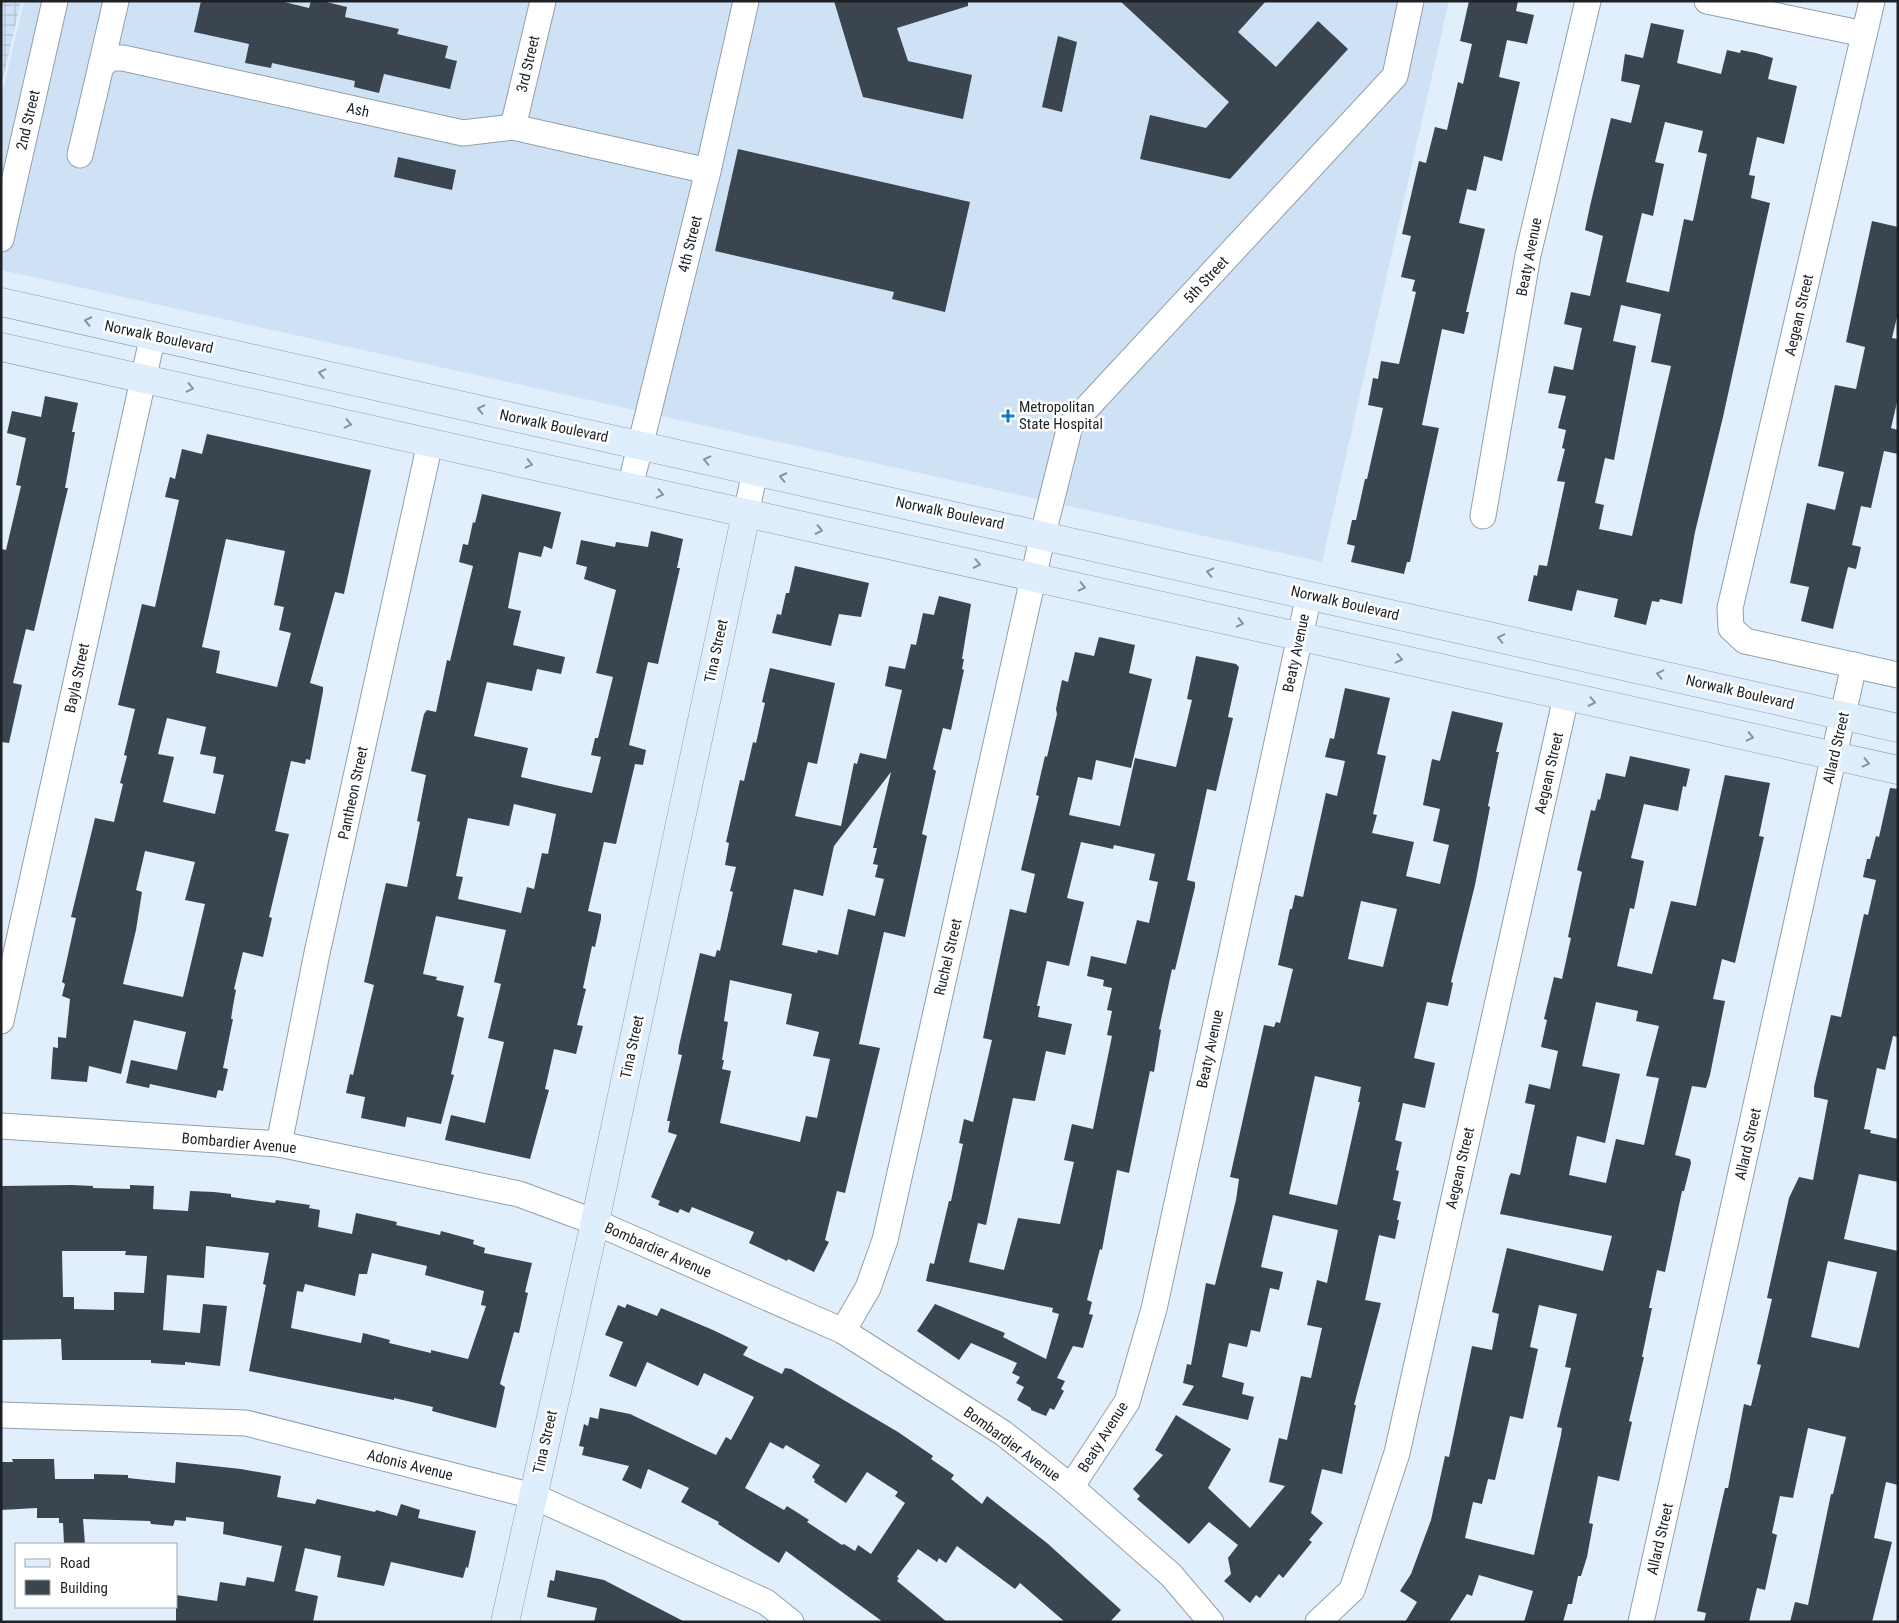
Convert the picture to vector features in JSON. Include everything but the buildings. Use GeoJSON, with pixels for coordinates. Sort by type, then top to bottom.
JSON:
{"type":"FeatureCollection","features":[{"type":"Feature","properties":{"kind":"main road","name":"Norwalk Boulevard"},"geometry":{"type":"LineString","coordinates":[[1,302],[1043,534],[1898,728]]}},
{"type":"Feature","properties":{"kind":"main road"},"geometry":{"type":"LineString","coordinates":[[1,347],[1898,770]]}},
{"type":"Feature","properties":{"kind":"main road","name":"Tina Street"},"geometry":{"type":"LineString","coordinates":[[505,1622],[595,1222],[746,514]]}},
{"type":"Feature","properties":{"kind":"street","name":"2nd Street"},"geometry":{"type":"LineString","coordinates":[[1,239],[55,1]]}},
{"type":"Feature","properties":{"kind":"street"},"geometry":{"type":"LineString","coordinates":[[80,155],[116,1]]}},
{"type":"Feature","properties":{"kind":"street","name":"3rd Street"},"geometry":{"type":"LineString","coordinates":[[513,127],[543,1]]}},
{"type":"Feature","properties":{"kind":"street","name":"4th Street"},"geometry":{"type":"LineString","coordinates":[[630,487],[708,171],[746,1]]}},
{"type":"Feature","properties":{"kind":"street","name":"5th Street"},"geometry":{"type":"LineString","coordinates":[[1034,577],[1070,426],[1395,76],[1412,1]]}},
{"type":"Feature","properties":{"kind":"street","name":"Beaty Avenue"},"geometry":{"type":"LineString","coordinates":[[1483,516],[1528,255],[1588,1]]}},
{"type":"Feature","properties":{"kind":"street"},"geometry":{"type":"LineString","coordinates":[[1706,1],[1864,34]]}},
{"type":"Feature","properties":{"kind":"street","name":"Aegean Street"},"geometry":{"type":"LineString","coordinates":[[1854,665],[1745,641],[1731,628],[1730,608],[1872,1]]}},
{"type":"Feature","properties":{"kind":"street","name":"Ash"},"geometry":{"type":"LineString","coordinates":[[101,66],[111,58],[123,58],[463,133],[513,127],[708,171]]}},
{"type":"Feature","properties":{"kind":"street","name":"Bayla Street"},"geometry":{"type":"LineString","coordinates":[[1,1022],[153,335]]}},
{"type":"Feature","properties":{"kind":"street","name":"Pantheon Street"},"geometry":{"type":"LineString","coordinates":[[279,1144],[317,953],[430,443]]}},
{"type":"Feature","properties":{"kind":"street","name":"Tina Street"},"geometry":{"type":"LineString","coordinates":[[746,514],[755,471]]}},
{"type":"Feature","properties":{"kind":"street","name":"Ruchel Street"},"geometry":{"type":"LineString","coordinates":[[843,1330],[868,1288],[885,1240],[1034,577]]}},
{"type":"Feature","properties":{"kind":"street","name":"Beaty Avenue"},"geometry":{"type":"LineString","coordinates":[[1071,1487],[1127,1402],[1154,1309],[1309,595]]}},
{"type":"Feature","properties":{"kind":"street"},"geometry":{"type":"LineString","coordinates":[[1854,665],[1898,674]]}},
{"type":"Feature","properties":{"kind":"street","name":"Allard Street"},"geometry":{"type":"LineString","coordinates":[[1641,1622],[1854,665]]}},
{"type":"Feature","properties":{"kind":"street","name":"Aegean Street"},"geometry":{"type":"LineString","coordinates":[[1318,1622],[1352,1590],[1396,1453],[1566,697]]}},
{"type":"Feature","properties":{"kind":"street","name":"Bombardier Avenue"},"geometry":{"type":"LineString","coordinates":[[1,1126],[279,1144],[519,1194],[595,1222],[843,1330],[1002,1434],[1071,1487],[1171,1575],[1211,1622]]}},
{"type":"Feature","properties":{"kind":"street","name":"Adonis Avenue"},"geometry":{"type":"LineString","coordinates":[[1,1415],[246,1423],[533,1496],[766,1602],[791,1622]]}},
{"type":"Feature","properties":{"kind":"shaded area"},"geometry":{"type":"Polygon","coordinates":[[[1,1],[21,1],[1,87],[1,1]]]}},
{"type":"Feature","properties":{"kind":"shaded area","name":"Metropolitan State Hospital"},"geometry":{"type":"Polygon","coordinates":[[[24,1],[1449,1],[1322,562],[1,270],[1,98],[24,1]]]}},
{"type":"Feature","properties":{"kind":"place","name":"Metropolitan State Hospital"},"geometry":{"type":"Point","coordinates":[1008,416]}}]}
